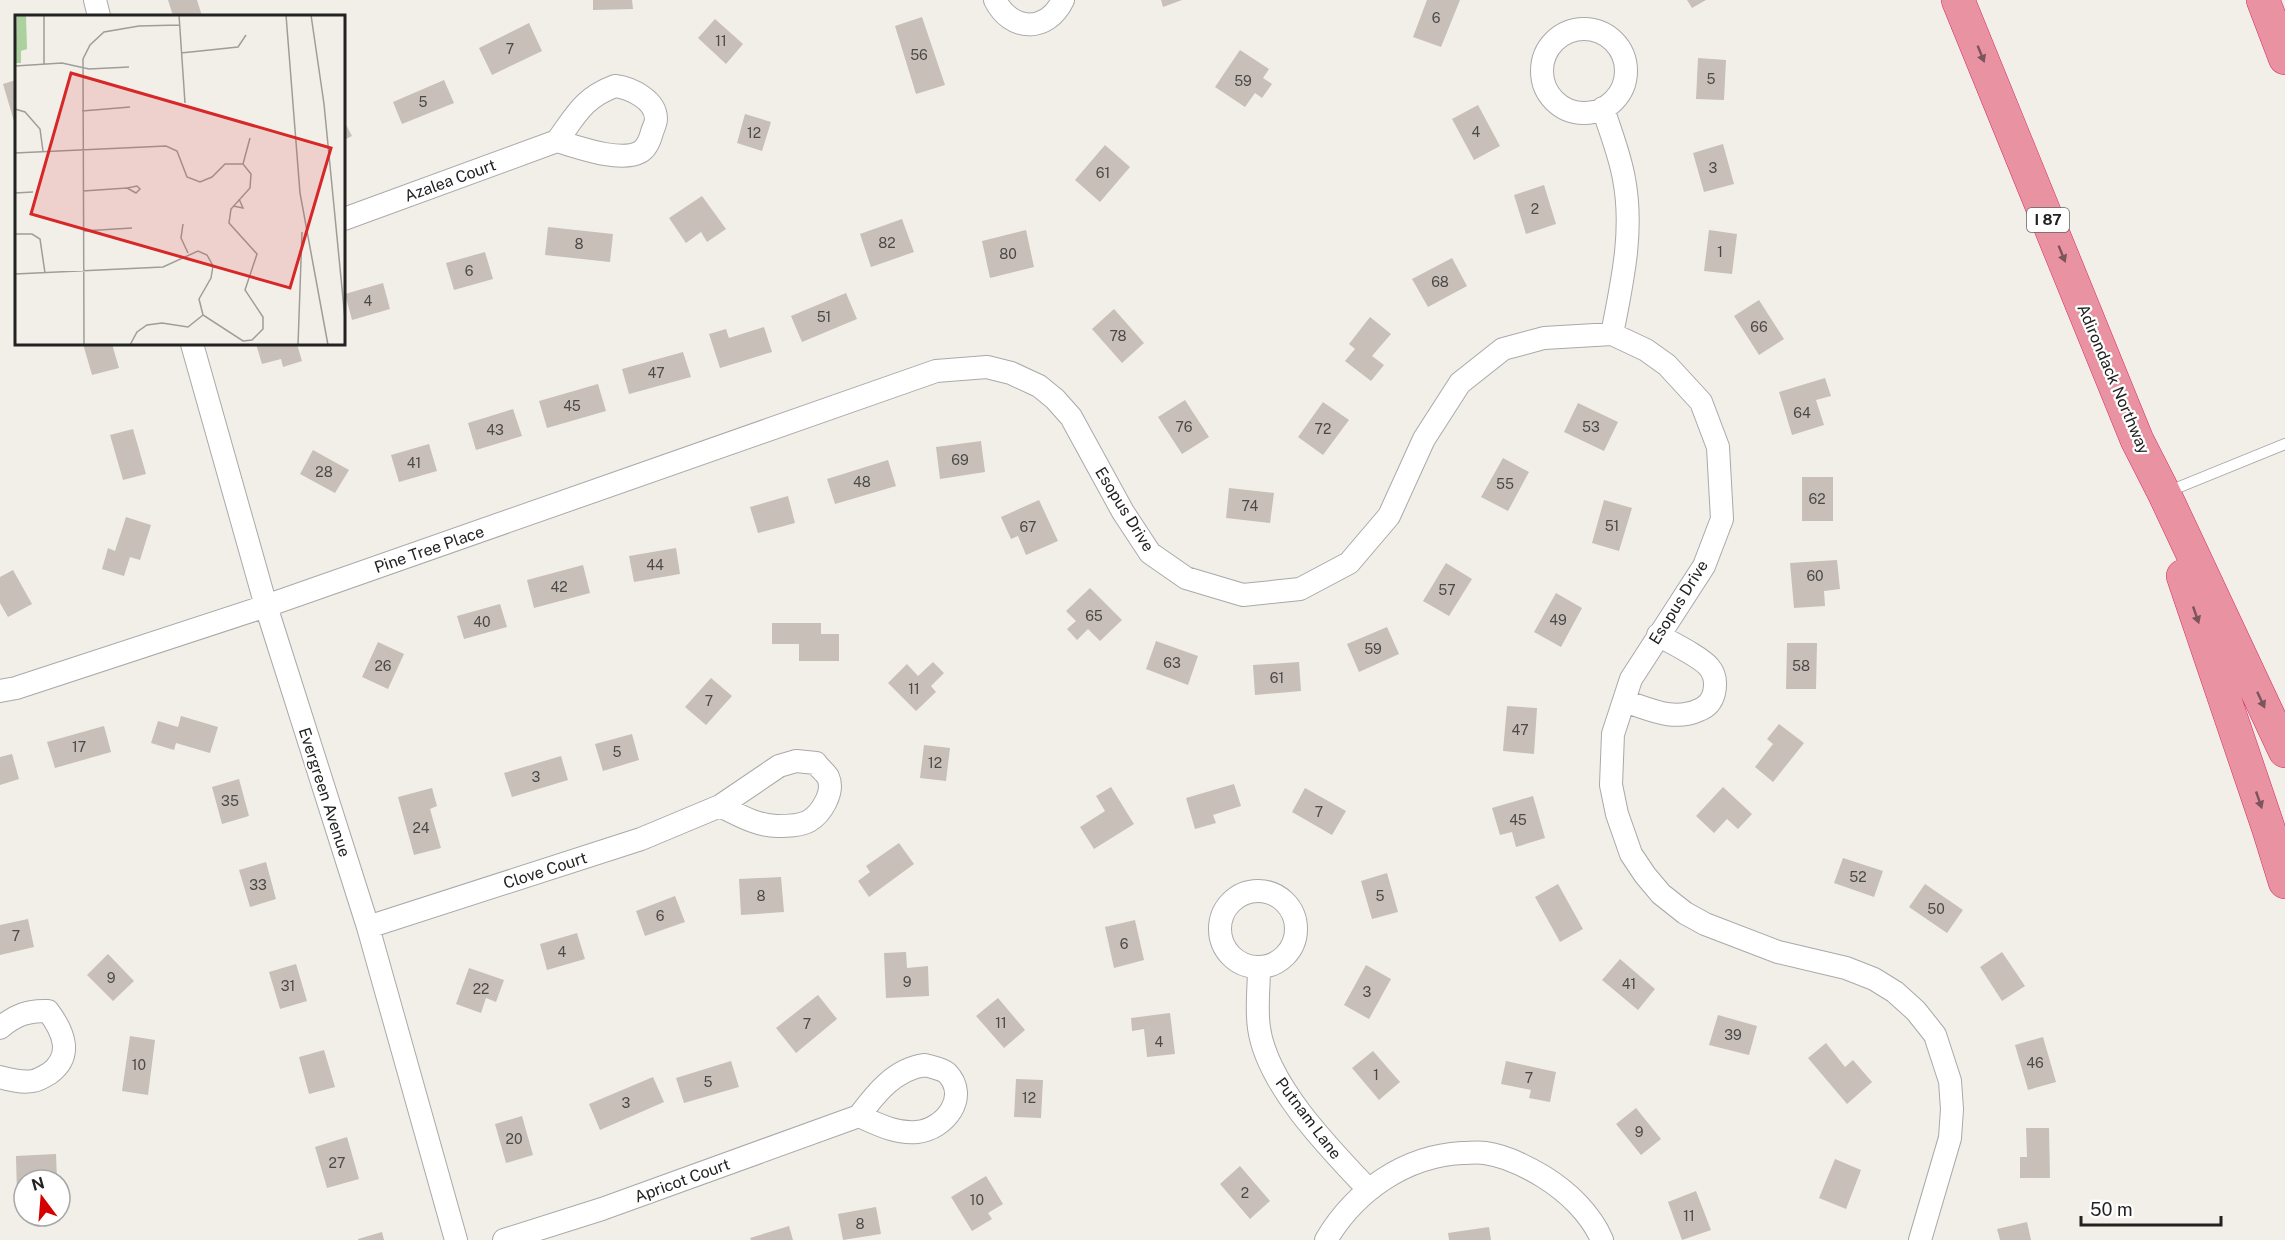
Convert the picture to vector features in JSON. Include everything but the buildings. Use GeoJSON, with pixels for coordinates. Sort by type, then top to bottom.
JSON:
{"type":"FeatureCollection","features":[{"type":"Feature","properties":{"kind":"highway","name":"Adirondack Northway"},"geometry":{"type":"LineString","coordinates":[[1959,0],[2137,441],[2164,493],[2285,751]]}},
{"type":"Feature","properties":{"kind":"highway"},"geometry":{"type":"LineString","coordinates":[[2263,0],[2285,58]]}},
{"type":"Feature","properties":{"kind":"highway"},"geometry":{"type":"LineString","coordinates":[[2137,441],[2285,882]]}},
{"type":"Feature","properties":{"kind":"street"},"geometry":{"type":"LineString","coordinates":[[95,0],[99,15]]}},
{"type":"Feature","properties":{"kind":"street"},"geometry":{"type":"LineString","coordinates":[[995,0],[1000,10],[1008,18],[1030,25],[1051,17],[1059,9],[1063,0]]}},
{"type":"Feature","properties":{"kind":"street"},"geometry":{"type":"LineString","coordinates":[[1603,108],[1624,178],[1628,221],[1624,274],[1612,334]]}},
{"type":"Feature","properties":{"kind":"street","name":"Azalea Court"},"geometry":{"type":"LineString","coordinates":[[345,219],[557,141]]}},
{"type":"Feature","properties":{"kind":"street","name":"Esopus Drive"},"geometry":{"type":"LineString","coordinates":[[855,400],[936,371],[987,367],[1011,373],[1039,386],[1071,417],[1123,512],[1150,553],[1186,578],[1243,595],[1300,589],[1349,563],[1389,516],[1424,439],[1460,383],[1503,349],[1544,338],[1612,334],[1646,350],[1667,365],[1701,402],[1718,447],[1722,519],[1704,566],[1631,678],[1613,734],[1611,785],[1615,804],[1631,855],[1644,875],[1661,894],[1685,913],[1705,924],[1778,952],[1846,968],[1874,979],[1895,992],[1916,1011],[1935,1035],[1950,1081],[1952,1109],[1950,1138],[1920,1240]]}},
{"type":"Feature","properties":{"kind":"street","name":"Evergreen Avenue"},"geometry":{"type":"LineString","coordinates":[[192,345],[266,606],[368,927],[456,1240]]}},
{"type":"Feature","properties":{"kind":"street","name":"Pine Tree Place"},"geometry":{"type":"LineString","coordinates":[[0,691],[16,688],[266,606],[855,400]]}},
{"type":"Feature","properties":{"kind":"street"},"geometry":{"type":"LineString","coordinates":[[1624,700],[1672,716],[1687,716],[1705,707],[1713,698],[1715,678],[1708,666],[1658,635]]}},
{"type":"Feature","properties":{"kind":"street","name":"Clove Court"},"geometry":{"type":"LineString","coordinates":[[368,927],[641,839],[720,806]]}},
{"type":"Feature","properties":{"kind":"street","name":"Putnam Lane"},"geometry":{"type":"LineString","coordinates":[[1259,968],[1259,1027],[1264,1049],[1282,1086],[1326,1145],[1368,1189]]}},
{"type":"Feature","properties":{"kind":"street"},"geometry":{"type":"LineString","coordinates":[[0,1028],[9,1020],[30,1010],[48,1011],[59,1024],[65,1049],[60,1065],[45,1077],[34,1081],[17,1081],[0,1077]]}},
{"type":"Feature","properties":{"kind":"street","name":"Apricot Court"},"geometry":{"type":"LineString","coordinates":[[504,1240],[614,1205],[859,1116]]}},
{"type":"Feature","properties":{"kind":"street"},"geometry":{"type":"LineString","coordinates":[[1326,1240],[1333,1227],[1368,1189],[1411,1163],[1449,1154],[1484,1153],[1527,1166],[1562,1188],[1585,1213],[1602,1240]]}},
{"type":"Feature","properties":{"kind":"lane"},"geometry":{"type":"LineString","coordinates":[[2164,493],[2285,444]]}}]}
